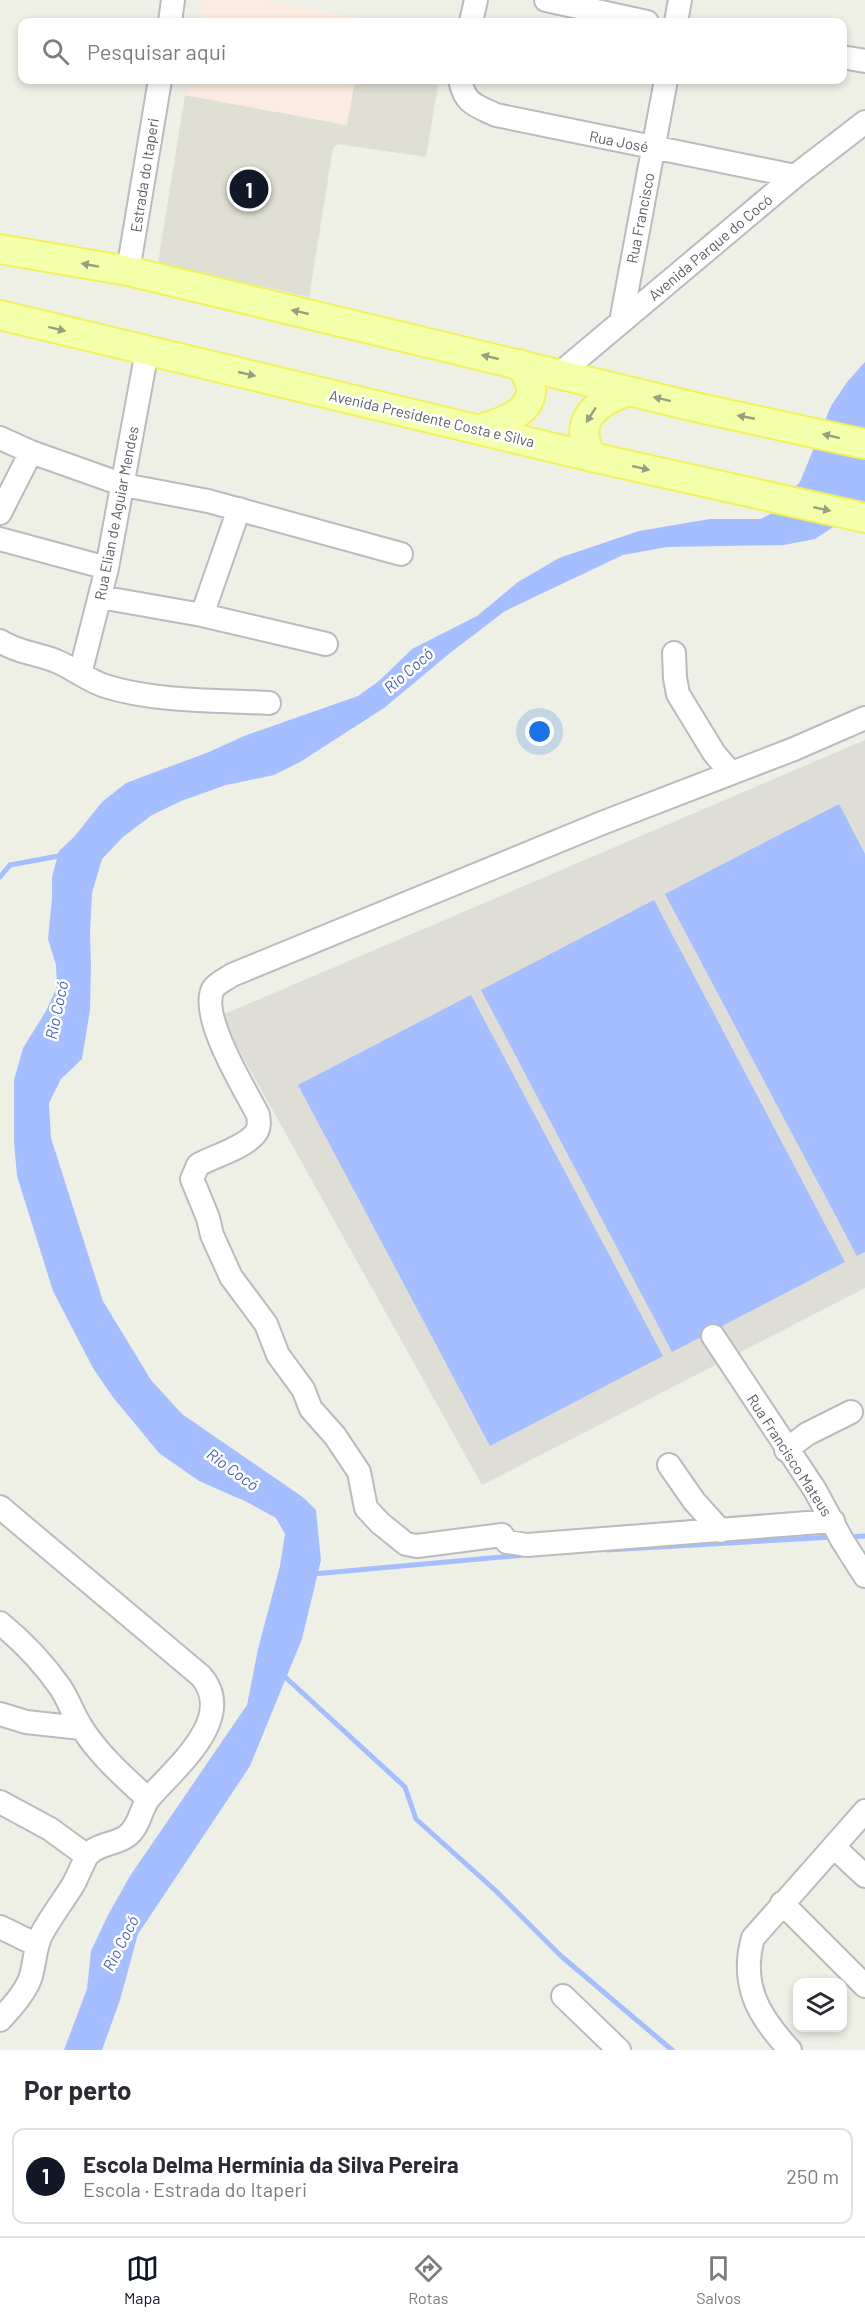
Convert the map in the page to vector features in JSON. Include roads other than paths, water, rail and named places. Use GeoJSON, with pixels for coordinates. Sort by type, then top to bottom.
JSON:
{"type":"FeatureCollection","features":[{"type":"Feature","properties":{"kind":"main road"},"geometry":{"type":"LineString","coordinates":[[0,249],[128,272],[558,375],[865,444]]}},
{"type":"Feature","properties":{"kind":"main road","name":"Avenida Presidente Costa e Silva"},"geometry":{"type":"LineString","coordinates":[[0,315],[592,457],[865,518]]}},
{"type":"Feature","properties":{"kind":"main road"},"geometry":{"type":"LineString","coordinates":[[481,429],[511,418],[520,412],[530,398],[530,380],[519,364]]}},
{"type":"Feature","properties":{"kind":"main road"},"geometry":{"type":"LineString","coordinates":[[592,457],[584,439],[584,428],[589,415],[603,401],[628,391]]}},
{"type":"Feature","properties":{"kind":"street"},"geometry":{"type":"LineString","coordinates":[[171,18],[174,0]]}},
{"type":"Feature","properties":{"kind":"street"},"geometry":{"type":"LineString","coordinates":[[472,18],[476,0]]}},
{"type":"Feature","properties":{"kind":"street"},"geometry":{"type":"LineString","coordinates":[[546,0],[629,18]]}},
{"type":"Feature","properties":{"kind":"street"},"geometry":{"type":"LineString","coordinates":[[677,18],[680,0]]}},
{"type":"Feature","properties":{"kind":"street"},"geometry":{"type":"LineString","coordinates":[[847,58],[865,61]]}},
{"type":"Feature","properties":{"kind":"street","name":"Estrada do Itaperi"},"geometry":{"type":"LineString","coordinates":[[128,272],[159,84]]}},
{"type":"Feature","properties":{"kind":"street","name":"Rua José"},"geometry":{"type":"LineString","coordinates":[[461,84],[464,95],[470,102],[496,115],[795,176]]}},
{"type":"Feature","properties":{"kind":"street","name":"Rua Francisco"},"geometry":{"type":"LineString","coordinates":[[621,321],[665,84]]}},
{"type":"Feature","properties":{"kind":"street","name":"Avenida Parque do Cocó"},"geometry":{"type":"LineString","coordinates":[[558,375],[795,176],[865,122]]}},
{"type":"Feature","properties":{"kind":"street","name":"Rua Elian de Aguiar Mendes"},"geometry":{"type":"LineString","coordinates":[[80,674],[107,568],[147,351]]}},
{"type":"Feature","properties":{"kind":"street"},"geometry":{"type":"LineString","coordinates":[[0,438],[31,452],[123,485],[208,501],[401,554]]}},
{"type":"Feature","properties":{"kind":"street"},"geometry":{"type":"LineString","coordinates":[[0,513],[31,452]]}},
{"type":"Feature","properties":{"kind":"street"},"geometry":{"type":"LineString","coordinates":[[202,615],[239,509]]}},
{"type":"Feature","properties":{"kind":"street"},"geometry":{"type":"LineString","coordinates":[[0,539],[107,568]]}},
{"type":"Feature","properties":{"kind":"street"},"geometry":{"type":"LineString","coordinates":[[100,597],[202,615],[326,644]]}},
{"type":"Feature","properties":{"kind":"street"},"geometry":{"type":"LineString","coordinates":[[0,641],[14,650],[53,660],[90,681],[128,692],[269,703]]}},
{"type":"Feature","properties":{"kind":"street"},"geometry":{"type":"LineString","coordinates":[[674,653],[678,694],[714,753],[730,772]]}},
{"type":"Feature","properties":{"kind":"street"},"geometry":{"type":"LineString","coordinates":[[833,1521],[526,1545],[507,1542],[502,1535],[428,1546],[406,1544],[366,1508],[359,1472],[334,1436],[311,1409],[303,1389],[278,1355],[266,1324],[231,1276],[212,1235],[208,1218],[192,1179],[198,1165],[236,1147],[255,1134],[259,1123],[258,1114],[221,1043],[212,1016],[214,988],[223,981],[275,957],[730,772],[794,749],[865,718]]}},
{"type":"Feature","properties":{"kind":"street","name":"Rua Francisco Mateus"},"geometry":{"type":"LineString","coordinates":[[713,1336],[786,1450],[815,1490],[851,1556],[865,1576]]}},
{"type":"Feature","properties":{"kind":"street"},"geometry":{"type":"LineString","coordinates":[[786,1450],[807,1434],[851,1412]]}},
{"type":"Feature","properties":{"kind":"street"},"geometry":{"type":"LineString","coordinates":[[669,1465],[694,1502],[721,1531]]}},
{"type":"Feature","properties":{"kind":"street"},"geometry":{"type":"LineString","coordinates":[[0,1507],[201,1676],[209,1685],[213,1701],[206,1726],[193,1749],[179,1768],[148,1799],[136,1827],[127,1836],[104,1844],[87,1857],[37,1945],[30,1979],[0,2020]]}},
{"type":"Feature","properties":{"kind":"street"},"geometry":{"type":"LineString","coordinates":[[0,1623],[45,1668],[60,1688],[81,1728],[117,1771],[148,1799]]}},
{"type":"Feature","properties":{"kind":"street"},"geometry":{"type":"LineString","coordinates":[[0,1714],[26,1722],[81,1728]]}},
{"type":"Feature","properties":{"kind":"street"},"geometry":{"type":"LineString","coordinates":[[0,1802],[50,1829],[87,1857]]}},
{"type":"Feature","properties":{"kind":"street"},"geometry":{"type":"LineString","coordinates":[[784,2048],[762,2014],[748,1981],[749,1956],[753,1938],[865,1811]]}},
{"type":"Feature","properties":{"kind":"street"},"geometry":{"type":"LineString","coordinates":[[834,1847],[865,1876]]}},
{"type":"Feature","properties":{"kind":"street"},"geometry":{"type":"LineString","coordinates":[[782,1903],[865,1986]]}},
{"type":"Feature","properties":{"kind":"street"},"geometry":{"type":"LineString","coordinates":[[0,1927],[37,1945]]}},
{"type":"Feature","properties":{"kind":"street"},"geometry":{"type":"LineString","coordinates":[[564,1996],[607,2047]]}},
{"type":"Feature","properties":{"kind":"water","name":"Rio Cocó"},"geometry":{"type":"Polygon","coordinates":[[[865,362],[865,506],[815,539],[784,545],[667,547],[623,555],[505,611],[384,708],[300,762],[274,775],[226,785],[181,801],[152,815],[123,837],[102,859],[92,893],[90,1010],[82,1059],[61,1079],[49,1103],[51,1138],[103,1301],[151,1380],[182,1414],[304,1498],[316,1510],[321,1560],[302,1639],[250,1766],[138,1934],[120,2000],[102,2050],[64,2050],[87,1989],[91,1951],[108,1915],[130,1876],[247,1705],[258,1649],[280,1566],[285,1534],[276,1518],[247,1502],[199,1481],[159,1453],[112,1396],[93,1368],[53,1291],[17,1176],[14,1141],[14,1080],[23,1048],[46,1011],[57,987],[56,965],[48,939],[52,877],[59,851],[74,837],[102,802],[126,783],[209,752],[244,736],[358,696],[379,681],[412,649],[477,616],[518,582],[559,558],[639,531],[710,519],[761,519],[770,514],[800,482],[831,406],[847,382],[865,362]]]}},
{"type":"Feature","properties":{"kind":"water"},"geometry":{"type":"Polygon","coordinates":[[[839,804],[865,854],[865,1252],[857,1256],[665,894],[839,804]]]}},
{"type":"Feature","properties":{"kind":"water"},"geometry":{"type":"Polygon","coordinates":[[[654,900],[845,1262],[672,1352],[481,990],[654,900]]]}},
{"type":"Feature","properties":{"kind":"water"},"geometry":{"type":"Polygon","coordinates":[[[471,995],[663,1356],[490,1446],[298,1085],[471,995]]]}},
{"type":"Feature","properties":{"kind":"waterway"},"geometry":{"type":"LineString","coordinates":[[0,877],[10,865],[64,855]]}},
{"type":"Feature","properties":{"kind":"waterway"},"geometry":{"type":"LineString","coordinates":[[849,1537],[865,1536]]}},
{"type":"Feature","properties":{"kind":"waterway"},"geometry":{"type":"LineString","coordinates":[[606,1550],[833,1537]]}},
{"type":"Feature","properties":{"kind":"waterway"},"geometry":{"type":"LineString","coordinates":[[313,1574],[525,1555]]}},
{"type":"Feature","properties":{"kind":"waterway"},"geometry":{"type":"LineString","coordinates":[[283,1675],[405,1787],[416,1819],[496,1891],[561,1956],[672,2050]]}},
{"type":"Feature","properties":{"kind":"place","name":"Escola Delma Hermínia da Silva Pereira"},"geometry":{"type":"Point","coordinates":[249,189]}}]}
